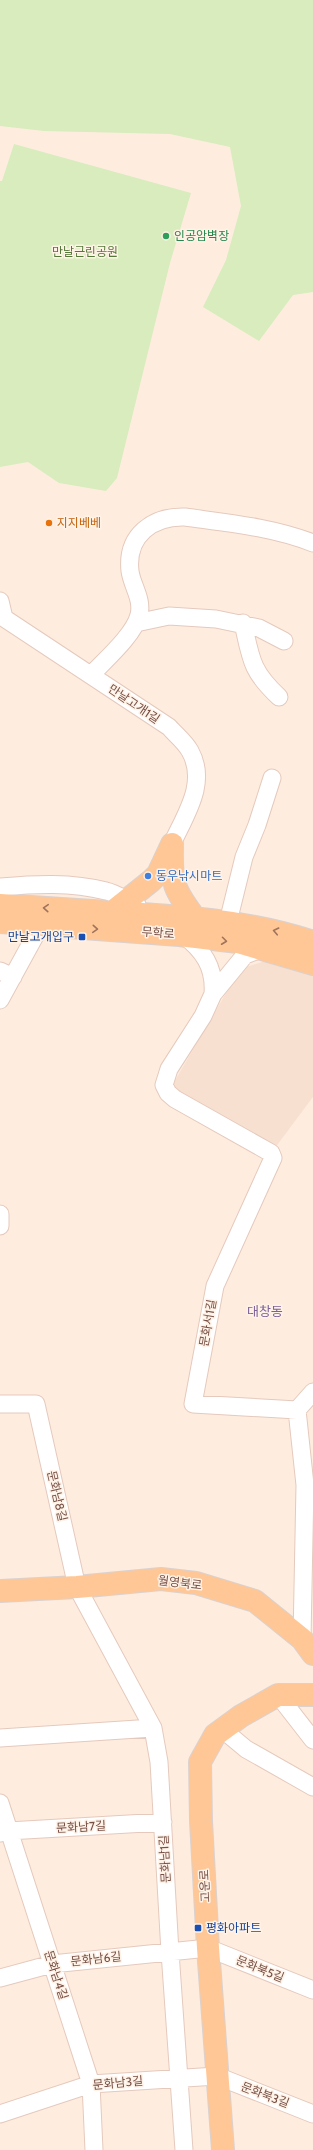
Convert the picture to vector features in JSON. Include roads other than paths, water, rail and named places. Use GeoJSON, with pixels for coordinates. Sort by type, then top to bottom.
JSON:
{"type":"FeatureCollection","features":[{"type":"Feature","properties":{"kind":"main road"},"geometry":{"type":"LineString","coordinates":[[120,907],[144,888],[158,874],[172,844]]}},
{"type":"Feature","properties":{"kind":"main road"},"geometry":{"type":"LineString","coordinates":[[172,844],[171,869],[174,885],[178,895],[195,918]]}},
{"type":"Feature","properties":{"kind":"main road","name":"무학로"},"geometry":{"type":"LineString","coordinates":[[0,905],[120,907],[157,915],[228,922],[286,933],[313,942]]}},
{"type":"Feature","properties":{"kind":"main road","name":"무학로"},"geometry":{"type":"LineString","coordinates":[[0,922],[183,935],[238,942],[313,964]]}},
{"type":"Feature","properties":{"kind":"main road","name":"월영북로"},"geometry":{"type":"LineString","coordinates":[[0,1591],[77,1587],[161,1579],[196,1583],[255,1601],[308,1647]]}},
{"type":"Feature","properties":{"kind":"main road"},"geometry":{"type":"LineString","coordinates":[[278,1694],[313,1695]]}},
{"type":"Feature","properties":{"kind":"main road","name":"고운로"},"geometry":{"type":"LineString","coordinates":[[223,2150],[208,1948],[201,1821],[200,1762],[215,1735],[222,1729],[278,1694]]}},
{"type":"Feature","properties":{"kind":"street"},"geometry":{"type":"LineString","coordinates":[[91,675],[136,623],[141,608],[130,572],[130,560],[137,539],[144,530],[153,523],[174,516],[185,517],[260,528],[294,536],[313,543]]}},
{"type":"Feature","properties":{"kind":"street","name":"만날고개1길"},"geometry":{"type":"LineString","coordinates":[[0,601],[2,621],[91,675],[169,728],[190,750],[198,773],[196,792],[172,844]]}},
{"type":"Feature","properties":{"kind":"street"},"geometry":{"type":"LineString","coordinates":[[136,623],[169,616],[243,623],[259,628],[284,641]]}},
{"type":"Feature","properties":{"kind":"street"},"geometry":{"type":"LineString","coordinates":[[243,623],[256,671],[264,683],[279,697]]}},
{"type":"Feature","properties":{"kind":"street"},"geometry":{"type":"LineString","coordinates":[[228,922],[244,857],[257,825],[272,778]]}},
{"type":"Feature","properties":{"kind":"street"},"geometry":{"type":"LineString","coordinates":[[0,887],[36,883],[67,885],[107,891],[120,907]]}},
{"type":"Feature","properties":{"kind":"street"},"geometry":{"type":"LineString","coordinates":[[0,1000],[6,974],[41,925]]}},
{"type":"Feature","properties":{"kind":"street","name":"문화서1길"},"geometry":{"type":"LineString","coordinates":[[183,935],[196,945],[203,954],[211,975],[212,994]]}},
{"type":"Feature","properties":{"kind":"street","name":"문화서1길"},"geometry":{"type":"LineString","coordinates":[[261,949],[245,955],[212,994],[203,1016],[169,1069],[164,1082],[165,1088],[175,1099],[271,1153],[273,1158],[215,1286],[193,1404],[297,1410]]}},
{"type":"Feature","properties":{"kind":"street"},"geometry":{"type":"LineString","coordinates":[[0,1214],[0,1226]]}},
{"type":"Feature","properties":{"kind":"street"},"geometry":{"type":"LineString","coordinates":[[308,1647],[309,1483],[297,1410],[313,1392]]}},
{"type":"Feature","properties":{"kind":"street","name":"문화남8길"},"geometry":{"type":"LineString","coordinates":[[0,1404],[36,1404],[77,1587]]}},
{"type":"Feature","properties":{"kind":"street","name":"문화남1길"},"geometry":{"type":"LineString","coordinates":[[77,1587],[153,1728],[159,1762],[170,1952],[184,2150]]}},
{"type":"Feature","properties":{"kind":"street"},"geometry":{"type":"LineString","coordinates":[[278,1694],[313,1740]]}},
{"type":"Feature","properties":{"kind":"street"},"geometry":{"type":"LineString","coordinates":[[0,1738],[153,1728]]}},
{"type":"Feature","properties":{"kind":"street"},"geometry":{"type":"LineString","coordinates":[[222,1729],[246,1749],[313,1787]]}},
{"type":"Feature","properties":{"kind":"street","name":"문화남4길"},"geometry":{"type":"LineString","coordinates":[[0,1803],[4,1832],[52,1964],[91,2084],[94,2150]]}},
{"type":"Feature","properties":{"kind":"street","name":"문화남7길"},"geometry":{"type":"LineString","coordinates":[[4,1832],[163,1822]]}},
{"type":"Feature","properties":{"kind":"street","name":"문화남6길"},"geometry":{"type":"LineString","coordinates":[[0,1978],[52,1964],[208,1948]]}},
{"type":"Feature","properties":{"kind":"street","name":"문화북5길"},"geometry":{"type":"LineString","coordinates":[[208,1948],[313,1990]]}},
{"type":"Feature","properties":{"kind":"street","name":"문화남3길"},"geometry":{"type":"LineString","coordinates":[[0,2114],[91,2084],[217,2076]]}},
{"type":"Feature","properties":{"kind":"street","name":"문화북3길"},"geometry":{"type":"LineString","coordinates":[[217,2076],[313,2114]]}},
{"type":"Feature","properties":{"kind":"place","name":"인공암벽장"},"geometry":{"type":"Point","coordinates":[166,236]}},
{"type":"Feature","properties":{"kind":"place","name":"지지베베"},"geometry":{"type":"Point","coordinates":[49,523]}},
{"type":"Feature","properties":{"kind":"place","name":"동우낚시마트"},"geometry":{"type":"Point","coordinates":[148,876]}},
{"type":"Feature","properties":{"kind":"place","name":"만날고개입구"},"geometry":{"type":"Point","coordinates":[82,937]}},
{"type":"Feature","properties":{"kind":"place","name":"평화아파트"},"geometry":{"type":"Point","coordinates":[198,1928]}},
{"type":"Feature","properties":{"kind":"district","name":"대창동"},"geometry":{"type":"Point","coordinates":[265,1311]}},
{"type":"Feature","properties":{"kind":"park label","name":"만날근린공원"},"geometry":{"type":"Point","coordinates":[85,252]}}]}
